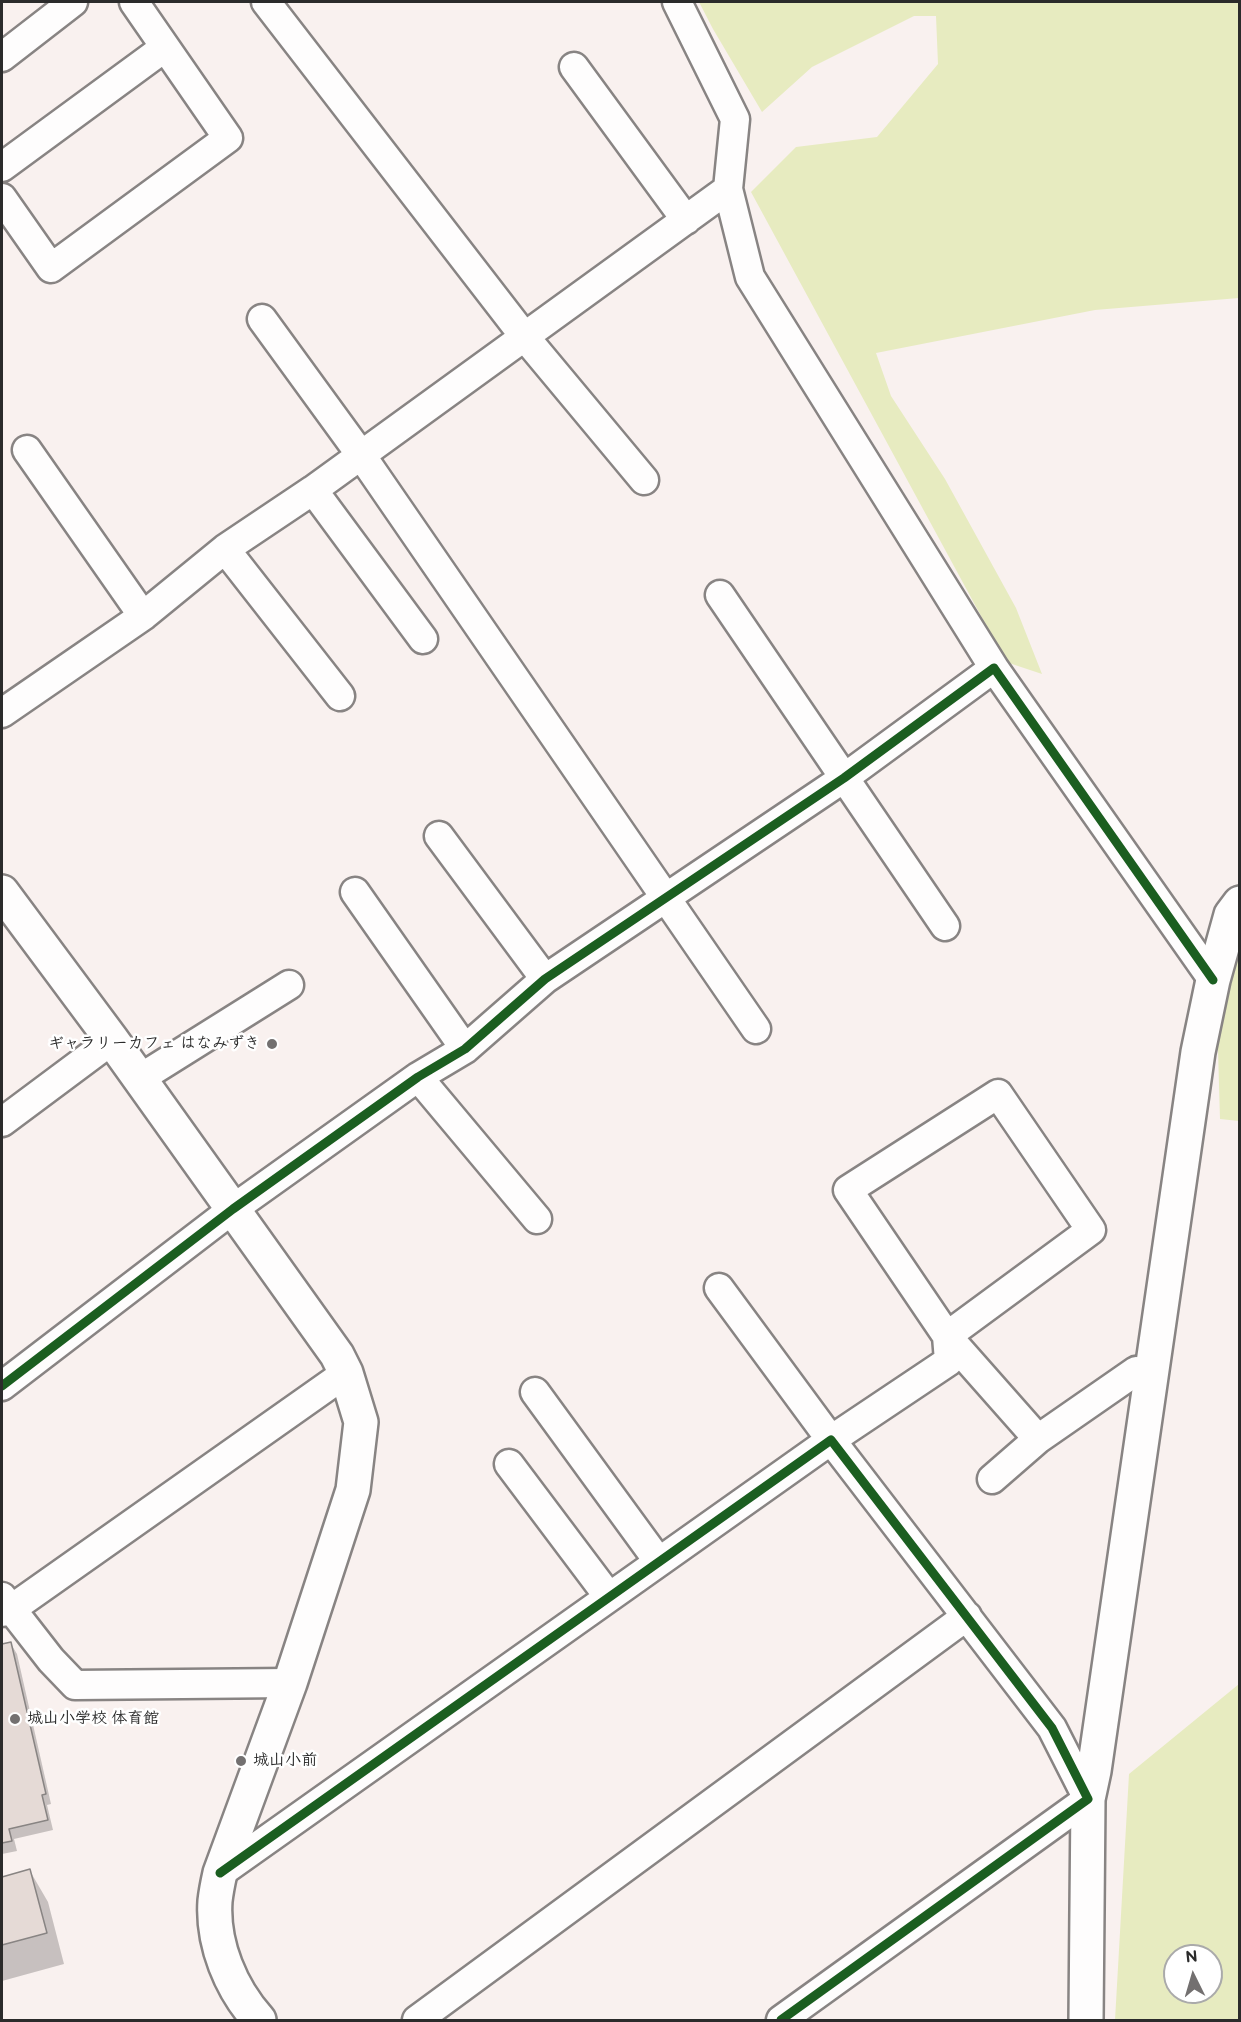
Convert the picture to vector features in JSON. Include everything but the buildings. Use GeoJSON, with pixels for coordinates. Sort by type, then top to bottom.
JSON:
{"type":"FeatureCollection","features":[{"type":"Feature","properties":{"kind":"street"},"geometry":{"type":"LineString","coordinates":[[2,57],[73,2]]}},
{"type":"Feature","properties":{"kind":"street"},"geometry":{"type":"LineString","coordinates":[[2,198],[51,268],[228,138],[134,2]]}},
{"type":"Feature","properties":{"kind":"street"},"geometry":{"type":"LineString","coordinates":[[266,2],[524,336],[644,480]]}},
{"type":"Feature","properties":{"kind":"street"},"geometry":{"type":"LineString","coordinates":[[677,2],[735,119],[728,189],[750,277],[994,668],[1214,980]]}},
{"type":"Feature","properties":{"kind":"street"},"geometry":{"type":"LineString","coordinates":[[2,167],[164,48]]}},
{"type":"Feature","properties":{"kind":"street"},"geometry":{"type":"LineString","coordinates":[[574,67],[686,219]]}},
{"type":"Feature","properties":{"kind":"street"},"geometry":{"type":"LineString","coordinates":[[2,713],[143,616],[225,549],[313,490],[728,189]]}},
{"type":"Feature","properties":{"kind":"street"},"geometry":{"type":"LineString","coordinates":[[262,319],[361,455],[756,1029]]}},
{"type":"Feature","properties":{"kind":"street"},"geometry":{"type":"LineString","coordinates":[[27,450],[143,616]]}},
{"type":"Feature","properties":{"kind":"street"},"geometry":{"type":"LineString","coordinates":[[313,490],[423,639]]}},
{"type":"Feature","properties":{"kind":"street"},"geometry":{"type":"LineString","coordinates":[[225,549],[340,696]]}},
{"type":"Feature","properties":{"kind":"street"},"geometry":{"type":"LineString","coordinates":[[720,595],[945,926]]}},
{"type":"Feature","properties":{"kind":"street"},"geometry":{"type":"LineString","coordinates":[[2,1386],[233,1209],[418,1077],[465,1049],[545,979],[844,778],[994,668]]}},
{"type":"Feature","properties":{"kind":"street"},"geometry":{"type":"LineString","coordinates":[[439,836],[545,979]]}},
{"type":"Feature","properties":{"kind":"street"},"geometry":{"type":"LineString","coordinates":[[2,892],[112,1040],[336,1355],[346,1373],[361,1422],[352,1490],[290,1683],[220,1873],[215,1902],[220,1948],[226,1967],[246,2006],[259,2020]]}},
{"type":"Feature","properties":{"kind":"street"},"geometry":{"type":"LineString","coordinates":[[355,892],[465,1049]]}},
{"type":"Feature","properties":{"kind":"street"},"geometry":{"type":"LineString","coordinates":[[1086,2020],[1088,1798],[1094,1771],[1152,1378],[1198,1052],[1231,915],[1239,903]]}},
{"type":"Feature","properties":{"kind":"street"},"geometry":{"type":"LineString","coordinates":[[139,1078],[289,985]]}},
{"type":"Feature","properties":{"kind":"street"},"geometry":{"type":"LineString","coordinates":[[2,1122],[112,1040]]}},
{"type":"Feature","properties":{"kind":"street"},"geometry":{"type":"LineString","coordinates":[[418,1077],[537,1219]]}},
{"type":"Feature","properties":{"kind":"street"},"geometry":{"type":"LineString","coordinates":[[947,1336],[1091,1230],[998,1094],[848,1190],[947,1336],[1038,1439]]}},
{"type":"Feature","properties":{"kind":"street"},"geometry":{"type":"LineString","coordinates":[[719,1288],[831,1440],[1052,1728],[1088,1798]]}},
{"type":"Feature","properties":{"kind":"street"},"geometry":{"type":"LineString","coordinates":[[220,1873],[831,1440],[949,1361],[947,1336]]}},
{"type":"Feature","properties":{"kind":"street"},"geometry":{"type":"LineString","coordinates":[[992,1479],[1038,1439],[1136,1371],[1152,1378]]}},
{"type":"Feature","properties":{"kind":"street"},"geometry":{"type":"LineString","coordinates":[[290,1683],[75,1684],[4,1606],[346,1373]]}},
{"type":"Feature","properties":{"kind":"street"},"geometry":{"type":"LineString","coordinates":[[535,1392],[659,1562]]}},
{"type":"Feature","properties":{"kind":"street"},"geometry":{"type":"LineString","coordinates":[[509,1464],[609,1597]]}},
{"type":"Feature","properties":{"kind":"street"},"geometry":{"type":"LineString","coordinates":[[417,2020],[968,1616]]}},
{"type":"Feature","properties":{"kind":"street"},"geometry":{"type":"LineString","coordinates":[[781,2020],[1088,1798]]}},
{"type":"Feature","properties":{"kind":"green space"},"geometry":{"type":"Polygon","coordinates":[[[699,2],[1239,2],[1239,298],[1095,310],[876,353],[891,396],[945,479],[1016,608],[1042,674],[1006,662],[751,192],[796,147],[877,137],[938,64],[936,16],[914,16],[812,67],[762,112],[699,2]]]}},
{"type":"Feature","properties":{"kind":"green space"},"geometry":{"type":"Polygon","coordinates":[[[1239,945],[1239,1121],[1220,1119],[1217,1015],[1239,945]]]}},
{"type":"Feature","properties":{"kind":"green space"},"geometry":{"type":"Polygon","coordinates":[[[1239,1684],[1239,2020],[1115,2020],[1129,1774],[1239,1684]]]}},
{"type":"Feature","properties":{"kind":"cycle path"},"geometry":{"type":"LineString","coordinates":[[2,1386],[233,1209],[418,1077],[465,1049],[545,979],[844,778],[994,668],[1213,980]]}},
{"type":"Feature","properties":{"kind":"cycle path"},"geometry":{"type":"LineString","coordinates":[[220,1873],[831,1440],[1052,1728],[1088,1799],[781,2020]]}},
{"type":"Feature","properties":{"kind":"place","name":"ギャラリーカフェ はなみずき"},"geometry":{"type":"Point","coordinates":[272,1044]}},
{"type":"Feature","properties":{"kind":"place","name":"城山小学校 体育館"},"geometry":{"type":"Point","coordinates":[15,1719]}},
{"type":"Feature","properties":{"kind":"place","name":"城山小前"},"geometry":{"type":"Point","coordinates":[241,1761]}}]}
